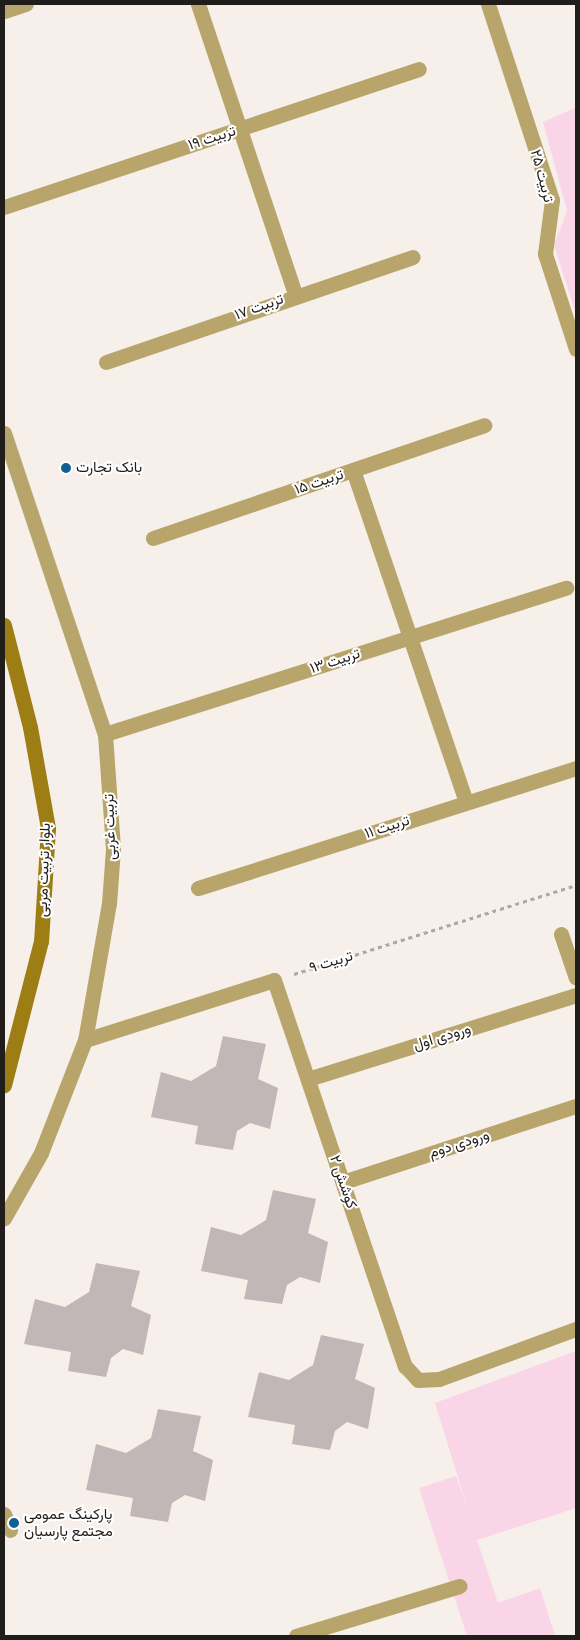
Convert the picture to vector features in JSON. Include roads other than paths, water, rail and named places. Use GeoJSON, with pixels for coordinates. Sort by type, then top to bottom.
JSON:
{"type":"FeatureCollection","features":[{"type":"Feature","properties":{"kind":"main road","name":"بلوار تربیت مربی"},"geometry":{"type":"LineString","coordinates":[[4,625],[30,726],[48,828],[41,941],[4,1085]]}},
{"type":"Feature","properties":{"kind":"street"},"geometry":{"type":"LineString","coordinates":[[4,11],[26,4]]}},
{"type":"Feature","properties":{"kind":"street"},"geometry":{"type":"LineString","coordinates":[[198,4],[295,294]]}},
{"type":"Feature","properties":{"kind":"street","name":"تربیت ۲۵"},"geometry":{"type":"LineString","coordinates":[[488,4],[552,200],[545,254],[576,348]]}},
{"type":"Feature","properties":{"kind":"street","name":"تربیت ۱۹"},"geometry":{"type":"LineString","coordinates":[[4,207],[419,70]]}},
{"type":"Feature","properties":{"kind":"street","name":"تربیت ۱۷"},"geometry":{"type":"LineString","coordinates":[[106,362],[295,294],[413,257]]}},
{"type":"Feature","properties":{"kind":"street","name":"تربیت ۱۵"},"geometry":{"type":"LineString","coordinates":[[153,538],[484,425]]}},
{"type":"Feature","properties":{"kind":"street","name":"تربیت غربی"},"geometry":{"type":"LineString","coordinates":[[4,433],[104,734],[113,850],[109,903],[85,1040],[41,1153],[4,1218]]}},
{"type":"Feature","properties":{"kind":"street"},"geometry":{"type":"LineString","coordinates":[[353,470],[466,802]]}},
{"type":"Feature","properties":{"kind":"street","name":"تربیت ۱۳"},"geometry":{"type":"LineString","coordinates":[[104,734],[566,588]]}},
{"type":"Feature","properties":{"kind":"street","name":"تربیت ۱۱"},"geometry":{"type":"LineString","coordinates":[[198,888],[576,768]]}},
{"type":"Feature","properties":{"kind":"street"},"geometry":{"type":"LineString","coordinates":[[561,934],[576,978]]}},
{"type":"Feature","properties":{"kind":"street","name":"کوشش ۲"},"geometry":{"type":"LineString","coordinates":[[85,1040],[274,980],[405,1366],[418,1380],[439,1379],[576,1330]]}},
{"type":"Feature","properties":{"kind":"street","name":"ورودی اول"},"geometry":{"type":"LineString","coordinates":[[308,1079],[576,995]]}},
{"type":"Feature","properties":{"kind":"street","name":"ورودی دوم"},"geometry":{"type":"LineString","coordinates":[[343,1182],[576,1106]]}},
{"type":"Feature","properties":{"kind":"street"},"geometry":{"type":"LineString","coordinates":[[4,1514],[10,1530]]}},
{"type":"Feature","properties":{"kind":"street"},"geometry":{"type":"LineString","coordinates":[[296,1636],[460,1586]]}},
{"type":"Feature","properties":{"kind":"place","name":"بانک تجارت"},"geometry":{"type":"Point","coordinates":[66,468]}},
{"type":"Feature","properties":{"kind":"place","name":"پارکینگ عمومی مجتمع پارسیان"},"geometry":{"type":"Point","coordinates":[14,1523]}}]}
